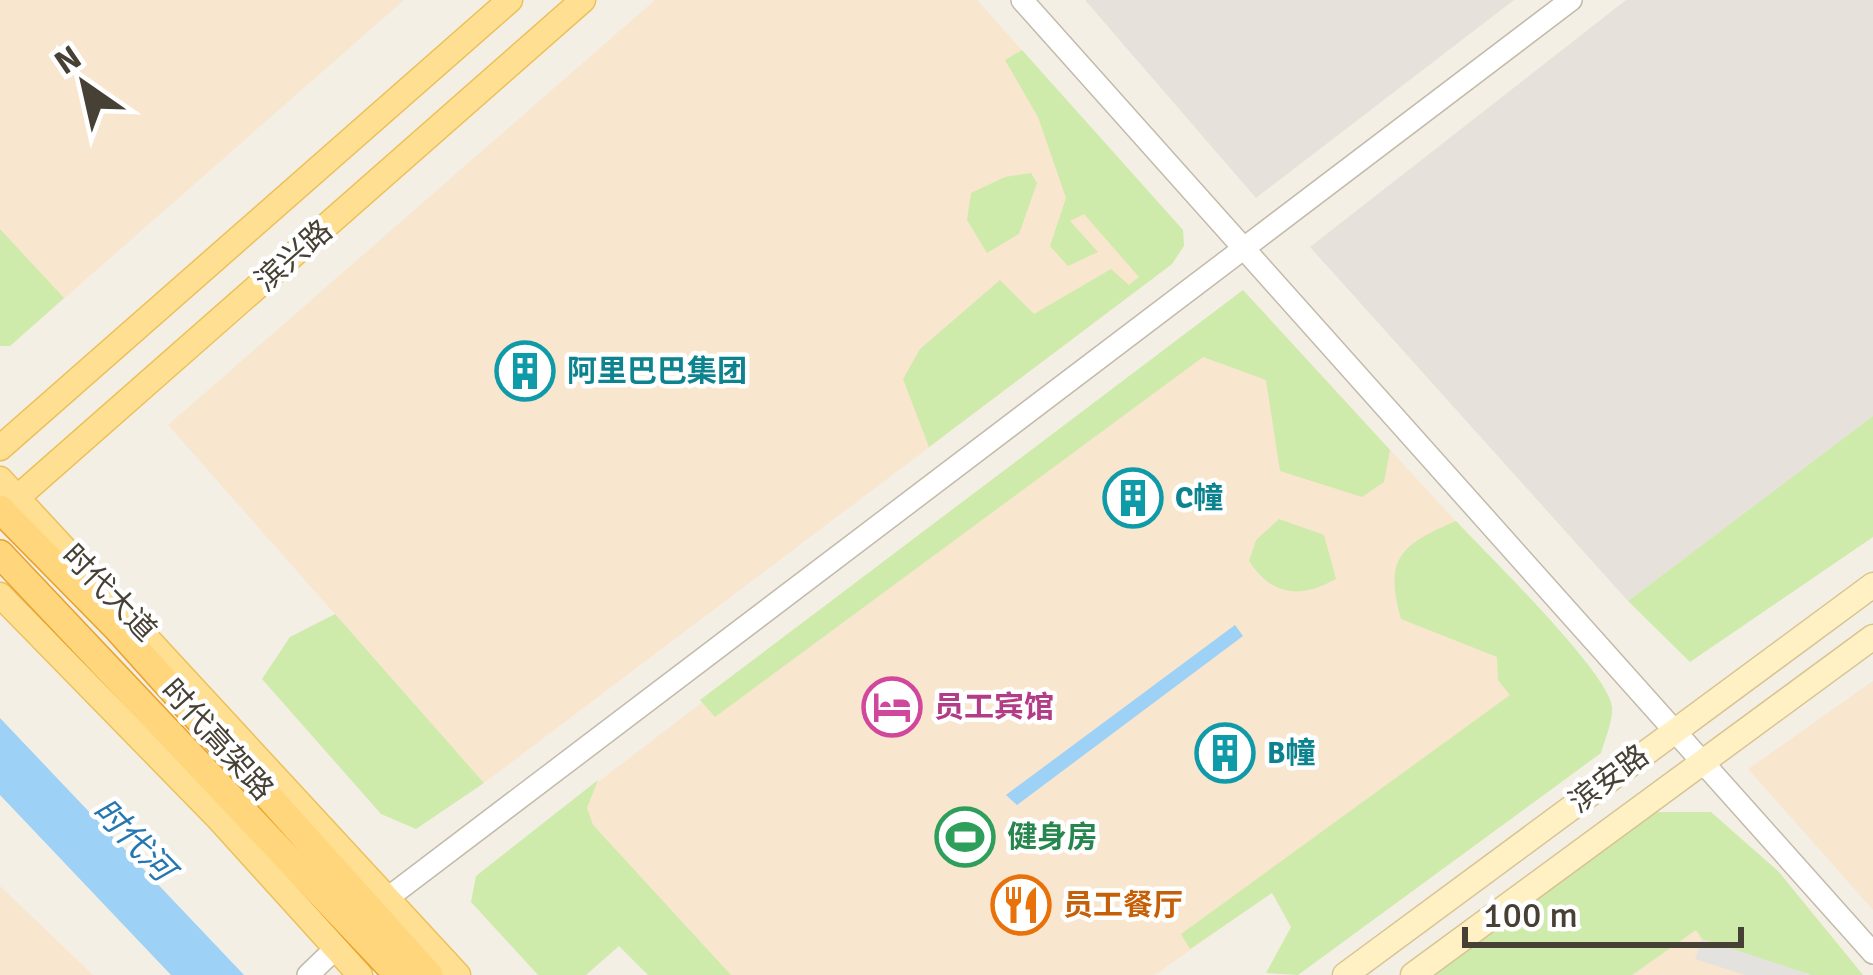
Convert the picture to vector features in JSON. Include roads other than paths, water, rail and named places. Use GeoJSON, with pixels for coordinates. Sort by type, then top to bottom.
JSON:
{"type":"FeatureCollection","features":[{"type":"Feature","properties":{"kind":"highway","name":"时代高架路"},"geometry":{"type":"LineString","coordinates":[[4,497],[429,975]]}},
{"type":"Feature","properties":{"kind":"highway","name":"时代高架路"},"geometry":{"type":"LineString","coordinates":[[0,554],[398,975]]}},
{"type":"Feature","properties":{"kind":"main road","name":"滨兴路"},"geometry":{"type":"LineString","coordinates":[[0,448],[510,0]]}},
{"type":"Feature","properties":{"kind":"main road","name":"滨兴路"},"geometry":{"type":"LineString","coordinates":[[4,497],[583,0]]}},
{"type":"Feature","properties":{"kind":"main road","name":"时代大道"},"geometry":{"type":"LineString","coordinates":[[4,497],[389,897],[458,975]]}},
{"type":"Feature","properties":{"kind":"main road","name":"滨安路"},"geometry":{"type":"LineString","coordinates":[[1345,975],[1873,585]]}},
{"type":"Feature","properties":{"kind":"main road"},"geometry":{"type":"LineString","coordinates":[[0,595],[187,786],[360,975]]}},
{"type":"Feature","properties":{"kind":"main road","name":"滨安路"},"geometry":{"type":"LineString","coordinates":[[1414,975],[1873,637]]}},
{"type":"Feature","properties":{"kind":"street"},"geometry":{"type":"LineString","coordinates":[[1022,0],[1873,953]]}},
{"type":"Feature","properties":{"kind":"street"},"geometry":{"type":"LineString","coordinates":[[389,897],[1570,0]]}},
{"type":"Feature","properties":{"kind":"street"},"geometry":{"type":"LineString","coordinates":[[308,975],[335,949]]}},
{"type":"Feature","properties":{"kind":"water"},"geometry":{"type":"Polygon","coordinates":[[[1235,625],[1243,636],[1017,805],[1006,795],[1235,625]]]}},
{"type":"Feature","properties":{"kind":"water"},"geometry":{"type":"Polygon","coordinates":[[[0,718],[244,975],[171,975],[0,795],[0,718]]]}},
{"type":"Feature","properties":{"kind":"place","name":"阿里巴巴集团"},"geometry":{"type":"Point","coordinates":[525,371]}},
{"type":"Feature","properties":{"kind":"place","name":"C幢"},"geometry":{"type":"Point","coordinates":[1133,498]}},
{"type":"Feature","properties":{"kind":"place","name":"员工宾馆"},"geometry":{"type":"Point","coordinates":[892,707]}},
{"type":"Feature","properties":{"kind":"place","name":"B幢"},"geometry":{"type":"Point","coordinates":[1225,753]}},
{"type":"Feature","properties":{"kind":"place","name":"健身房"},"geometry":{"type":"Point","coordinates":[965,837]}},
{"type":"Feature","properties":{"kind":"place","name":"员工餐厅"},"geometry":{"type":"Point","coordinates":[1021,905]}},
{"type":"Feature","properties":{"kind":"water label","name":"时代河"},"geometry":{"type":"Point","coordinates":[133,840]}}]}
